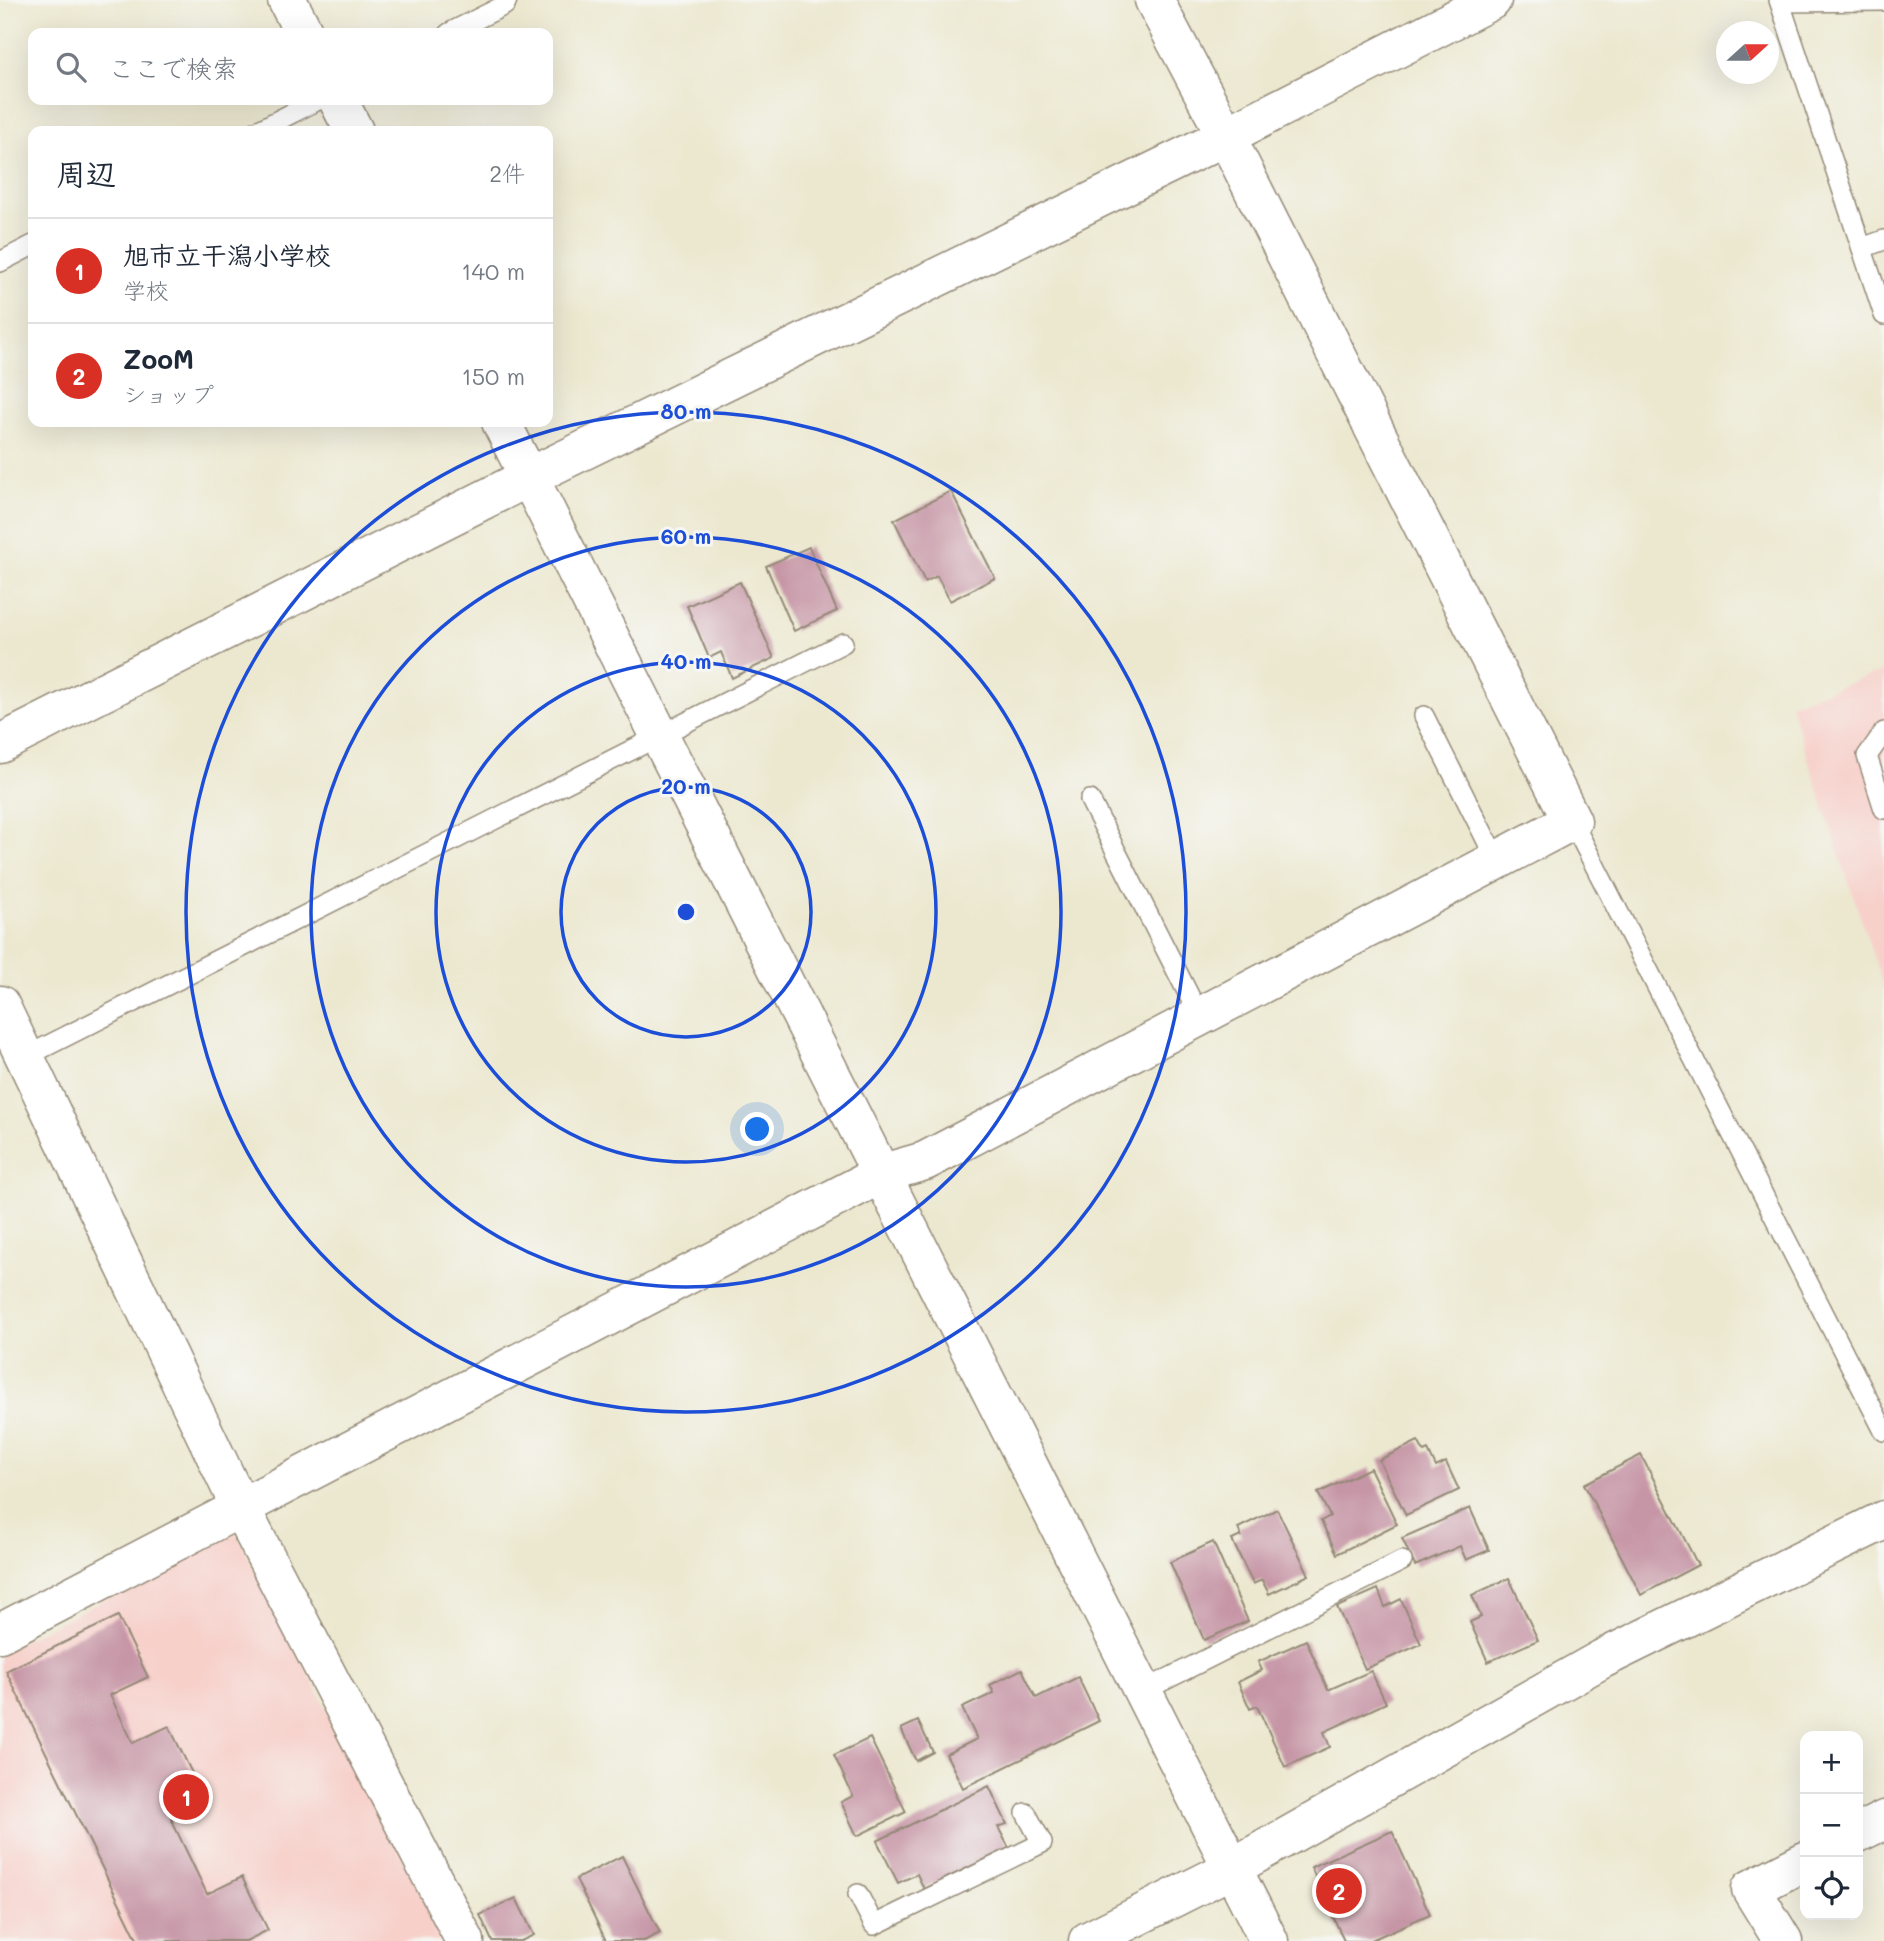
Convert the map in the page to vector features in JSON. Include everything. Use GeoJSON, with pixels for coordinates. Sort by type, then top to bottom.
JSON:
{"type":"FeatureCollection","features":[{"type":"Feature","properties":{"kind":"street"},"geometry":{"type":"LineString","coordinates":[[287,0],[301,28]]}},
{"type":"Feature","properties":{"kind":"street"},"geometry":{"type":"LineString","coordinates":[[0,1633],[883,1173],[925,1161],[1572,821],[1226,135],[1154,0]]}},
{"type":"Feature","properties":{"kind":"street"},"geometry":{"type":"LineString","coordinates":[[0,744],[529,477],[1226,135],[1492,0]]}},
{"type":"Feature","properties":{"kind":"street"},"geometry":{"type":"LineString","coordinates":[[341,105],[351,126]]}},
{"type":"Feature","properties":{"kind":"street"},"geometry":{"type":"LineString","coordinates":[[504,427],[1269,1941]]}},
{"type":"Feature","properties":{"kind":"street"},"geometry":{"type":"LineString","coordinates":[[0,1005],[27,1056],[240,1507],[465,1941]]}},
{"type":"Feature","properties":{"kind":"street"},"geometry":{"type":"LineString","coordinates":[[1087,1941],[1232,1867],[1602,1659],[1884,1520]]}},
{"type":"Feature","properties":{"kind":"street"},"geometry":{"type":"LineString","coordinates":[[1863,1830],[1884,1820]]}},
{"type":"Feature","properties":{"kind":"street"},"geometry":{"type":"LineString","coordinates":[[1783,1941],[1751,1889],[1800,1864]]}},
{"type":"Feature","properties":{"kind":"lane"},"geometry":{"type":"LineString","coordinates":[[459,28],[505,5],[508,0]]}},
{"type":"Feature","properties":{"kind":"lane"},"geometry":{"type":"LineString","coordinates":[[1884,1],[1779,1],[1884,315]]}},
{"type":"Feature","properties":{"kind":"lane"},"geometry":{"type":"LineString","coordinates":[[267,126],[308,105]]}},
{"type":"Feature","properties":{"kind":"lane"},"geometry":{"type":"LineString","coordinates":[[1861,248],[1884,240]]}},
{"type":"Feature","properties":{"kind":"lane"},"geometry":{"type":"LineString","coordinates":[[0,262],[28,248]]}},
{"type":"Feature","properties":{"kind":"lane"},"geometry":{"type":"LineString","coordinates":[[27,1056],[843,643]]}},
{"type":"Feature","properties":{"kind":"lane"},"geometry":{"type":"LineString","coordinates":[[1424,716],[1497,861]]}},
{"type":"Feature","properties":{"kind":"lane"},"geometry":{"type":"LineString","coordinates":[[1884,732],[1867,755],[1884,809]]}},
{"type":"Feature","properties":{"kind":"lane"},"geometry":{"type":"LineString","coordinates":[[1090,800],[1200,1017]]}},
{"type":"Feature","properties":{"kind":"lane"},"geometry":{"type":"LineString","coordinates":[[1572,821],[1884,1431]]}},
{"type":"Feature","properties":{"kind":"lane"},"geometry":{"type":"LineString","coordinates":[[1143,1690],[1402,1561]]}},
{"type":"Feature","properties":{"kind":"lane"},"geometry":{"type":"LineString","coordinates":[[858,1894],[874,1925],[1042,1843],[1026,1813]]}},
{"type":"Feature","properties":{"kind":"shaded area"},"geometry":{"type":"Polygon","coordinates":[[[1884,671],[1884,989],[1790,704],[1884,671]]]}},
{"type":"Feature","properties":{"kind":"shaded area"},"geometry":{"type":"Polygon","coordinates":[[[236,1533],[446,1941],[0,1941],[0,1652],[236,1533]]]}},
{"type":"Feature","properties":{"kind":"building"},"geometry":{"type":"Polygon","coordinates":[[[951,491],[995,578],[950,601],[937,576],[925,582],[894,520],[951,491]]]}},
{"type":"Feature","properties":{"kind":"building"},"geometry":{"type":"Polygon","coordinates":[[[809,547],[837,611],[794,631],[766,566],[809,547]]]}},
{"type":"Feature","properties":{"kind":"building"},"geometry":{"type":"Polygon","coordinates":[[[740,582],[774,658],[732,678],[721,652],[709,658],[687,606],[740,582]]]}},
{"type":"Feature","properties":{"kind":"building"},"geometry":{"type":"Polygon","coordinates":[[[1418,1441],[1424,1452],[1428,1450],[1436,1467],[1446,1462],[1459,1490],[1406,1515],[1379,1460],[1418,1441]]]}},
{"type":"Feature","properties":{"kind":"building"},"geometry":{"type":"Polygon","coordinates":[[[1641,1455],[1698,1565],[1641,1595],[1584,1484],[1641,1455]]]}},
{"type":"Feature","properties":{"kind":"building"},"geometry":{"type":"Polygon","coordinates":[[[1370,1468],[1397,1524],[1337,1554],[1321,1521],[1330,1516],[1318,1493],[1370,1468]]]}},
{"type":"Feature","properties":{"kind":"building"},"geometry":{"type":"Polygon","coordinates":[[[1470,1508],[1489,1550],[1466,1560],[1460,1546],[1415,1566],[1402,1538],[1470,1508]]]}},
{"type":"Feature","properties":{"kind":"building"},"geometry":{"type":"Polygon","coordinates":[[[1277,1509],[1309,1575],[1269,1594],[1262,1580],[1253,1584],[1232,1540],[1241,1536],[1238,1528],[1277,1509]]]}},
{"type":"Feature","properties":{"kind":"building"},"geometry":{"type":"Polygon","coordinates":[[[1213,1542],[1248,1621],[1204,1640],[1170,1562],[1213,1542]]]}},
{"type":"Feature","properties":{"kind":"building"},"geometry":{"type":"Polygon","coordinates":[[[1509,1578],[1538,1640],[1488,1662],[1470,1622],[1481,1617],[1472,1595],[1509,1578]]]}},
{"type":"Feature","properties":{"kind":"building"},"geometry":{"type":"Polygon","coordinates":[[[1378,1589],[1385,1607],[1401,1599],[1421,1644],[1365,1669],[1337,1607],[1378,1589]]]}},
{"type":"Feature","properties":{"kind":"building"},"geometry":{"type":"Polygon","coordinates":[[[118,1616],[148,1677],[110,1695],[133,1743],[169,1726],[206,1802],[171,1819],[207,1894],[242,1877],[268,1930],[246,1941],[138,1941],[6,1671],[118,1616]]]}},
{"type":"Feature","properties":{"kind":"building"},"geometry":{"type":"Polygon","coordinates":[[[1306,1640],[1328,1690],[1371,1671],[1386,1703],[1324,1732],[1330,1747],[1285,1767],[1257,1706],[1250,1709],[1238,1682],[1262,1670],[1258,1662],[1306,1640]]]}},
{"type":"Feature","properties":{"kind":"building"},"geometry":{"type":"Polygon","coordinates":[[[1022,1669],[1036,1698],[1078,1677],[1099,1721],[963,1788],[946,1754],[977,1739],[962,1708],[994,1693],[990,1685],[1022,1669]]]}},
{"type":"Feature","properties":{"kind":"building"},"geometry":{"type":"Polygon","coordinates":[[[918,1721],[933,1752],[916,1761],[901,1729],[918,1721]]]}},
{"type":"Feature","properties":{"kind":"building"},"geometry":{"type":"Polygon","coordinates":[[[870,1738],[906,1812],[857,1836],[841,1802],[853,1796],[834,1755],[870,1738]]]}},
{"type":"Feature","properties":{"kind":"building"},"geometry":{"type":"Polygon","coordinates":[[[989,1786],[1007,1824],[998,1827],[1009,1848],[924,1889],[917,1874],[898,1883],[877,1841],[989,1786]]]}},
{"type":"Feature","properties":{"kind":"building"},"geometry":{"type":"Polygon","coordinates":[[[1392,1831],[1430,1914],[1369,1941],[1344,1941],[1311,1867],[1392,1831]]]}},
{"type":"Feature","properties":{"kind":"building"},"geometry":{"type":"Polygon","coordinates":[[[622,1856],[660,1933],[644,1941],[606,1941],[576,1879],[622,1856]]]}},
{"type":"Feature","properties":{"kind":"building"},"geometry":{"type":"Polygon","coordinates":[[[516,1898],[534,1935],[521,1941],[492,1941],[480,1915],[516,1898]]]}},
{"type":"Feature","properties":{"kind":"place","name":"旭市立干潟小学校"},"geometry":{"type":"Point","coordinates":[186,1797]}},
{"type":"Feature","properties":{"kind":"place","name":"ZooM"},"geometry":{"type":"Point","coordinates":[1339,1891]}}]}
